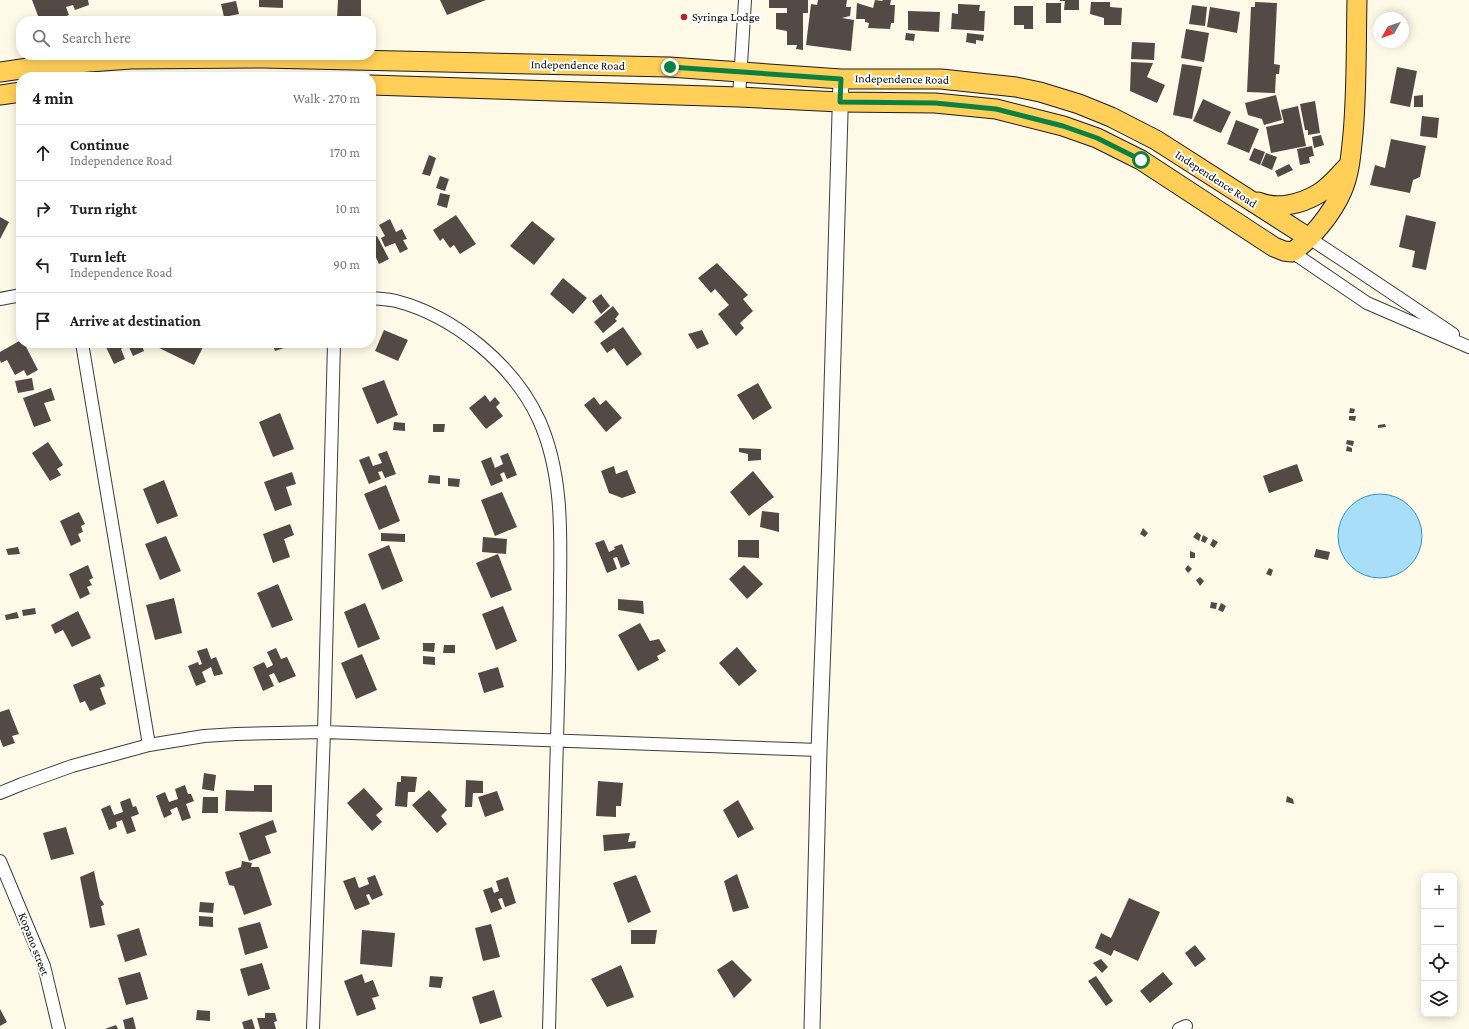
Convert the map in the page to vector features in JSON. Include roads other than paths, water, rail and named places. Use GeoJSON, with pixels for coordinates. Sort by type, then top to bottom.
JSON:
{"type":"FeatureCollection","features":[{"type":"Feature","properties":{"kind":"main road"},"geometry":{"type":"LineString","coordinates":[[1292,252],[1309,238],[1326,217],[1342,191],[1350,164],[1355,117],[1357,0]]}},
{"type":"Feature","properties":{"kind":"main road","name":"Independence Road"},"geometry":{"type":"LineString","coordinates":[[0,72],[48,65],[117,60]]}},
{"type":"Feature","properties":{"kind":"main road","name":"Independence Road"},"geometry":{"type":"LineString","coordinates":[[353,60],[670,67],[841,79],[941,79],[1016,87],[1040,92],[1079,104],[1111,117],[1156,140],[1309,238]]}},
{"type":"Feature","properties":{"kind":"main road","name":"Independence Road"},"geometry":{"type":"LineString","coordinates":[[376,86],[739,97],[840,102],[935,103],[996,109],[1063,126],[1097,138],[1141,160],[1274,248],[1292,252]]}},
{"type":"Feature","properties":{"kind":"main road"},"geometry":{"type":"LineString","coordinates":[[0,95],[16,93]]}},
{"type":"Feature","properties":{"kind":"main road"},"geometry":{"type":"LineString","coordinates":[[1243,196],[1266,205],[1284,206],[1300,202],[1318,194],[1350,164]]}},
{"type":"Feature","properties":{"kind":"street"},"geometry":{"type":"LineString","coordinates":[[739,97],[744,0]]}},
{"type":"Feature","properties":{"kind":"street"},"geometry":{"type":"LineString","coordinates":[[812,1029],[819,750],[830,457],[841,79]]}},
{"type":"Feature","properties":{"kind":"street","name":"Independence Road"},"geometry":{"type":"LineString","coordinates":[[1309,238],[1469,346]]}},
{"type":"Feature","properties":{"kind":"street","name":"Independence Road"},"geometry":{"type":"LineString","coordinates":[[1292,252],[1368,303],[1469,346]]}},
{"type":"Feature","properties":{"kind":"street"},"geometry":{"type":"LineString","coordinates":[[0,299],[16,296]]}},
{"type":"Feature","properties":{"kind":"street"},"geometry":{"type":"LineString","coordinates":[[376,298],[394,300],[417,308],[443,320],[484,349],[507,370],[523,393],[539,419],[550,449],[557,482],[560,529],[557,740],[549,1029]]}},
{"type":"Feature","properties":{"kind":"street"},"geometry":{"type":"LineString","coordinates":[[83,348],[149,745]]}},
{"type":"Feature","properties":{"kind":"street"},"geometry":{"type":"LineString","coordinates":[[313,1029],[324,732],[334,348]]}},
{"type":"Feature","properties":{"kind":"street"},"geometry":{"type":"LineString","coordinates":[[0,793],[72,766],[149,745],[204,736],[236,734],[324,732],[819,750]]}},
{"type":"Feature","properties":{"kind":"street","name":"Kopano street"},"geometry":{"type":"LineString","coordinates":[[0,861],[44,966],[59,1029]]}},
{"type":"Feature","properties":{"kind":"water"},"geometry":{"type":"Polygon","coordinates":[[[1380,494],[1388,495],[1403,501],[1415,513],[1421,528],[1421,544],[1415,559],[1403,571],[1388,577],[1380,578],[1372,577],[1357,571],[1345,559],[1339,544],[1338,536],[1339,528],[1345,513],[1357,501],[1372,495],[1380,494]]]}},
{"type":"Feature","properties":{"kind":"place","name":"Syringa Lodge"},"geometry":{"type":"Point","coordinates":[684,17]}}]}
